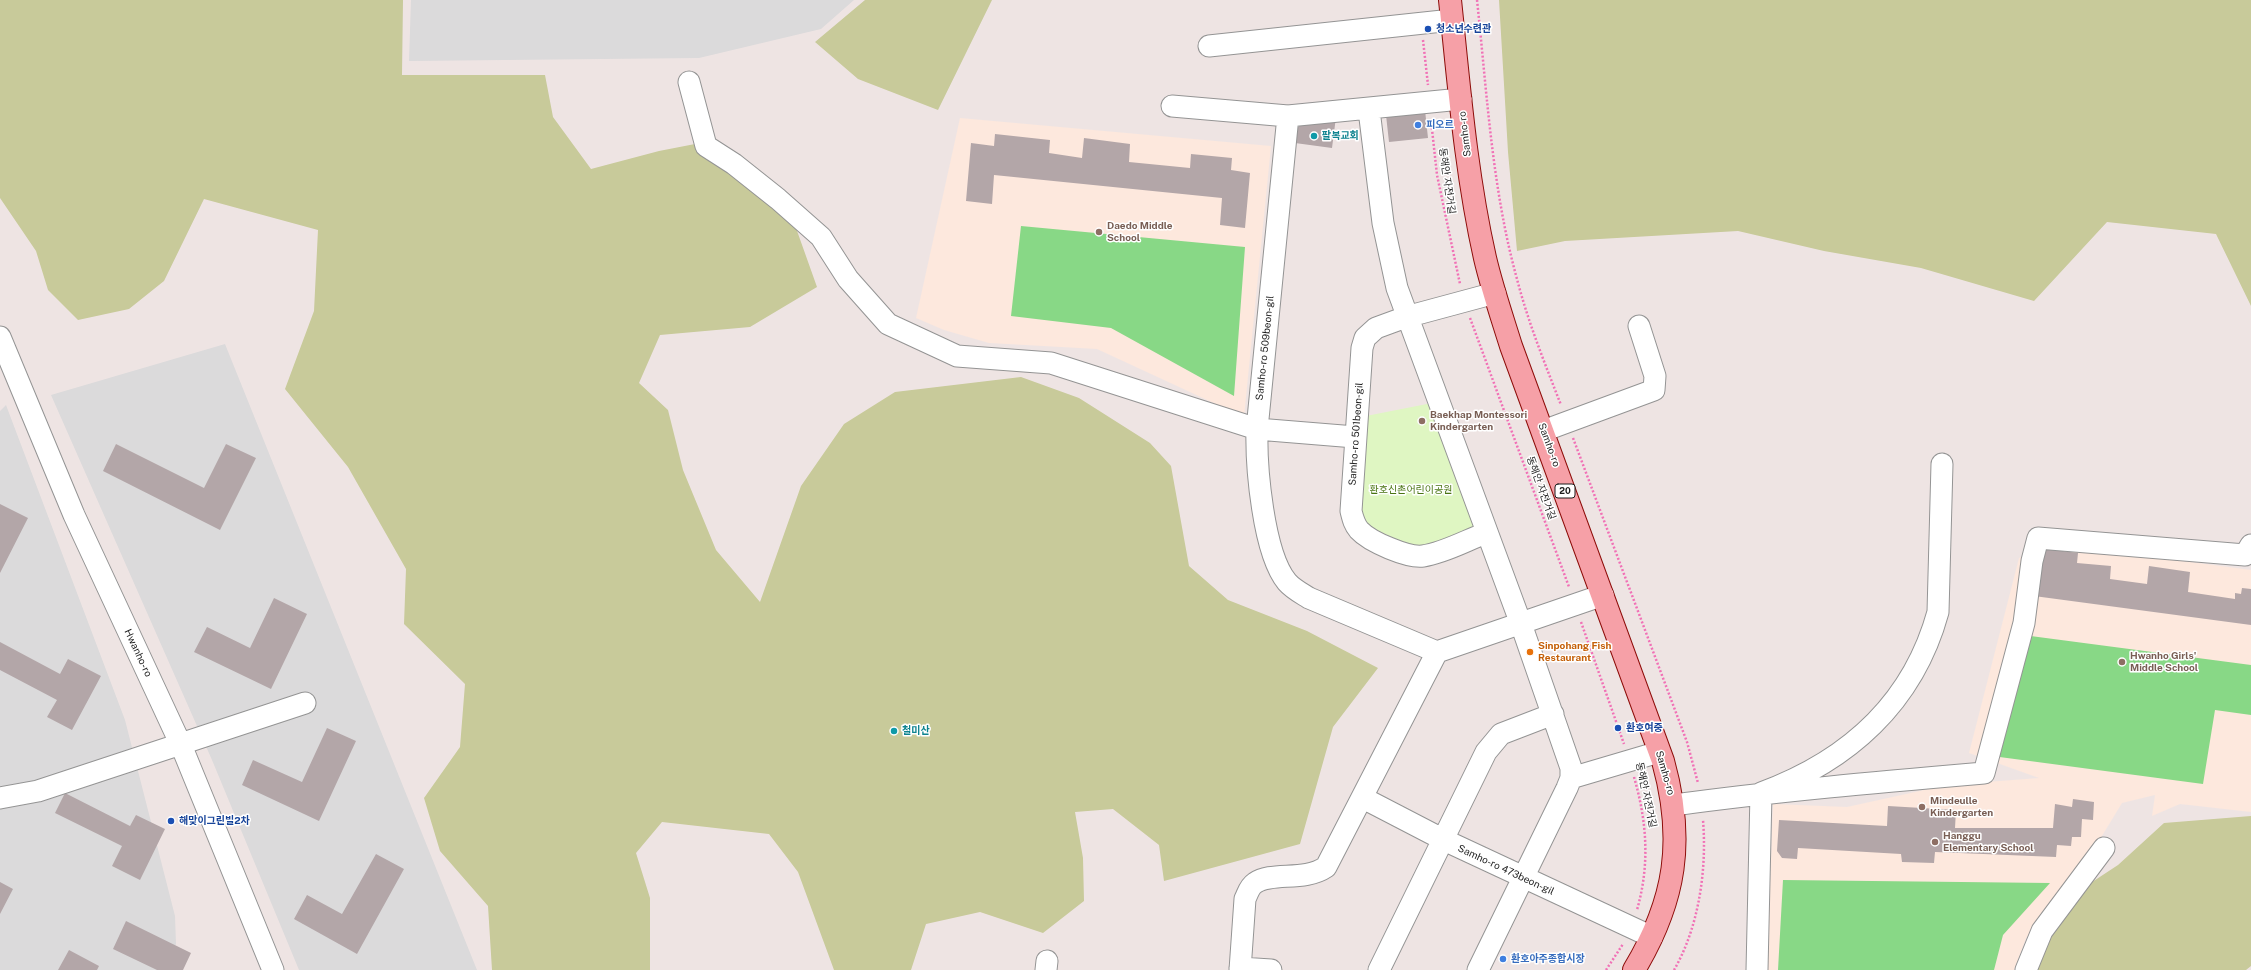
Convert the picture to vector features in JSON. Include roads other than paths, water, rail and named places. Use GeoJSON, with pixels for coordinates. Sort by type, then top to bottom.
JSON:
{"type":"FeatureCollection","features":[{"type":"Feature","properties":{"kind":"main road","name":"Samho-ro"},"geometry":{"type":"LineString","coordinates":[[1451,10],[1476,211],[1494,292],[1511,346],[1660,752],[1674,805],[1676,827],[1674,867],[1664,908],[1652,937],[1634,970]]}},
{"type":"Feature","properties":{"kind":"street"},"geometry":{"type":"LineString","coordinates":[[1209,46],[1421,23],[1451,10]]}},
{"type":"Feature","properties":{"kind":"street"},"geometry":{"type":"LineString","coordinates":[[689,82],[706,146],[734,164],[821,236],[848,279],[888,324],[957,356],[1051,363],[1257,429],[1355,438]]}},
{"type":"Feature","properties":{"kind":"street"},"geometry":{"type":"LineString","coordinates":[[1172,106],[1288,116],[1369,110],[1461,99]]}},
{"type":"Feature","properties":{"kind":"street"},"geometry":{"type":"LineString","coordinates":[[1369,110],[1383,222],[1392,267],[1406,317],[1521,624],[1568,756],[1571,778],[1524,878],[1478,970]]}},
{"type":"Feature","properties":{"kind":"street","name":"Samho-ro 509beon-gil"},"geometry":{"type":"LineString","coordinates":[[1288,116],[1257,429],[1258,472],[1268,533],[1274,556],[1287,581],[1296,590],[1309,598],[1438,652]]}},
{"type":"Feature","properties":{"kind":"street","name":"Samho-ro 501beon-gil"},"geometry":{"type":"LineString","coordinates":[[1486,533],[1435,552],[1414,556],[1369,538],[1359,531],[1353,522],[1352,511],[1355,438],[1364,338],[1376,328],[1406,317],[1494,292]]}},
{"type":"Feature","properties":{"kind":"street"},"geometry":{"type":"LineString","coordinates":[[1543,431],[1654,390],[1655,376],[1639,326]]}},
{"type":"Feature","properties":{"kind":"street","name":"Hwanho-ro"},"geometry":{"type":"LineString","coordinates":[[0,337],[74,515],[181,746],[273,970]]}},
{"type":"Feature","properties":{"kind":"street"},"geometry":{"type":"LineString","coordinates":[[1761,793],[1806,774],[1846,746],[1890,708],[1915,671],[1933,630],[1938,612],[1942,464]]}},
{"type":"Feature","properties":{"kind":"street"},"geometry":{"type":"LineString","coordinates":[[1674,805],[1761,793],[1984,773],[2024,623],[2032,561],[2038,538],[2245,555],[2251,545]]}},
{"type":"Feature","properties":{"kind":"street"},"geometry":{"type":"LineString","coordinates":[[1271,970],[1240,969],[1245,899],[1249,889],[1255,882],[1265,879],[1308,875],[1318,872],[1326,867],[1438,652],[1603,595]]}},
{"type":"Feature","properties":{"kind":"street"},"geometry":{"type":"LineString","coordinates":[[0,798],[38,791],[181,746],[305,703]]}},
{"type":"Feature","properties":{"kind":"street"},"geometry":{"type":"LineString","coordinates":[[1379,970],[1486,752],[1494,741],[1508,731],[1553,714]]}},
{"type":"Feature","properties":{"kind":"street"},"geometry":{"type":"LineString","coordinates":[[1571,778],[1660,752]]}},
{"type":"Feature","properties":{"kind":"street"},"geometry":{"type":"LineString","coordinates":[[1757,970],[1761,793]]}},
{"type":"Feature","properties":{"kind":"street","name":"Samho-ro 473beon-gil"},"geometry":{"type":"LineString","coordinates":[[1363,798],[1444,840],[1652,937]]}},
{"type":"Feature","properties":{"kind":"street"},"geometry":{"type":"LineString","coordinates":[[2026,970],[2042,931],[2104,848]]}},
{"type":"Feature","properties":{"kind":"place","name":"청소년수련관"},"geometry":{"type":"Point","coordinates":[1428,29]}},
{"type":"Feature","properties":{"kind":"place","name":"피오르"},"geometry":{"type":"Point","coordinates":[1418,125]}},
{"type":"Feature","properties":{"kind":"place","name":"팔복교회"},"geometry":{"type":"Point","coordinates":[1314,136]}},
{"type":"Feature","properties":{"kind":"place","name":"Daedo Middle School"},"geometry":{"type":"Point","coordinates":[1099,232]}},
{"type":"Feature","properties":{"kind":"place","name":"Baekhap Montessori Kindergarten"},"geometry":{"type":"Point","coordinates":[1422,421]}},
{"type":"Feature","properties":{"kind":"place","name":"Sinpohang Fish Restaurant"},"geometry":{"type":"Point","coordinates":[1530,652]}},
{"type":"Feature","properties":{"kind":"place","name":"Hwanho Girls' Middle School"},"geometry":{"type":"Point","coordinates":[2122,662]}},
{"type":"Feature","properties":{"kind":"place","name":"환호여중"},"geometry":{"type":"Point","coordinates":[1618,728]}},
{"type":"Feature","properties":{"kind":"place","name":"철미산"},"geometry":{"type":"Point","coordinates":[894,731]}},
{"type":"Feature","properties":{"kind":"place","name":"Mindeulle Kindergarten"},"geometry":{"type":"Point","coordinates":[1922,807]}},
{"type":"Feature","properties":{"kind":"place","name":"해맞이그린빌2차"},"geometry":{"type":"Point","coordinates":[171,821]}},
{"type":"Feature","properties":{"kind":"place","name":"Hanggu Elementary School"},"geometry":{"type":"Point","coordinates":[1935,842]}},
{"type":"Feature","properties":{"kind":"place","name":"환호아주종합시장"},"geometry":{"type":"Point","coordinates":[1503,959]}},
{"type":"Feature","properties":{"kind":"park label","name":"환호신촌어린이공원"},"geometry":{"type":"Point","coordinates":[1411,490]}}]}
